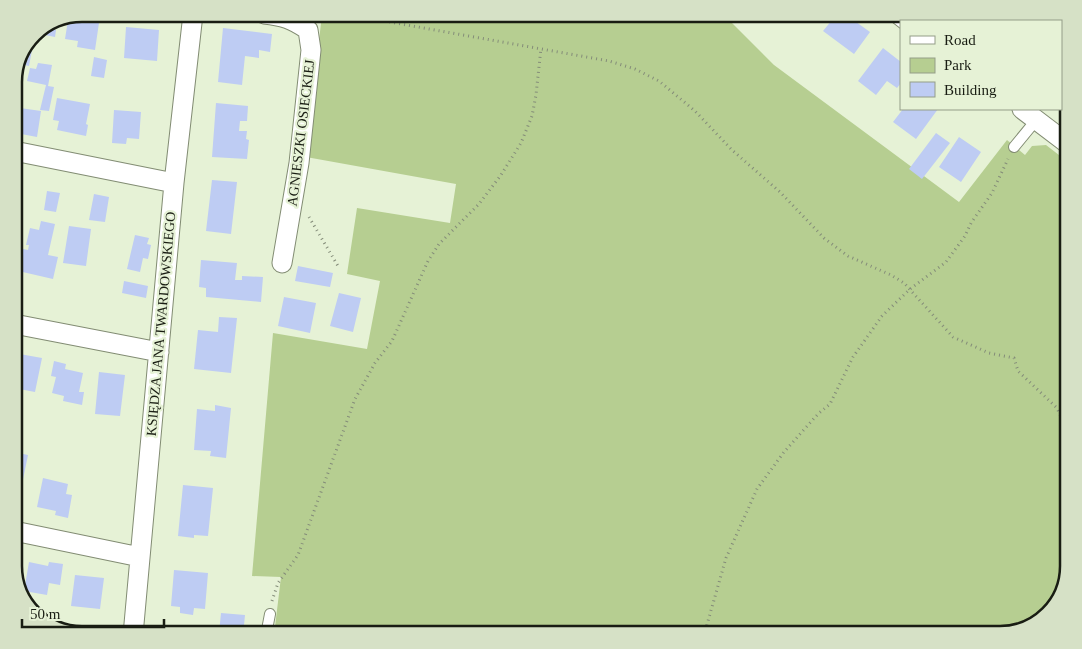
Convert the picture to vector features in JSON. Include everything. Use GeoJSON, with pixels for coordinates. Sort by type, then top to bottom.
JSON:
{"type":"FeatureCollection","features":[{"type":"Feature","properties":{"kind":"street","name":"KSIĘDZA JANA TWARDOWSKIEGO"},"geometry":{"type":"LineString","coordinates":[[134,626],[174,184],[192,22]]}},
{"type":"Feature","properties":{"kind":"street","name":"AGNIESZKI OSIECKIEJ"},"geometry":{"type":"LineString","coordinates":[[282,263],[299,163],[311,50],[308,30],[296,22]]}},
{"type":"Feature","properties":{"kind":"street"},"geometry":{"type":"LineString","coordinates":[[1029,114],[1059,137]]}},
{"type":"Feature","properties":{"kind":"street"},"geometry":{"type":"LineString","coordinates":[[23,153],[174,184]]}},
{"type":"Feature","properties":{"kind":"street"},"geometry":{"type":"LineString","coordinates":[[23,326],[159,352]]}},
{"type":"Feature","properties":{"kind":"street"},"geometry":{"type":"LineString","coordinates":[[23,533],[140,557]]}},
{"type":"Feature","properties":{"kind":"lane"},"geometry":{"type":"LineString","coordinates":[[1014,147],[1029,114]]}},
{"type":"Feature","properties":{"kind":"lane"},"geometry":{"type":"LineString","coordinates":[[268,626],[270,614]]}},
{"type":"Feature","properties":{"kind":"path"},"geometry":{"type":"LineString","coordinates":[[391,22],[609,60],[634,69],[658,81],[695,111],[732,150],[780,192],[824,238],[848,256],[891,275],[904,283],[952,337],[989,353],[1014,358],[1018,371],[1057,408],[1060,414]]}},
{"type":"Feature","properties":{"kind":"path"},"geometry":{"type":"LineString","coordinates":[[270,614],[272,598],[278,583],[298,555],[355,400],[375,363],[392,341],[428,261],[439,244],[479,204],[502,175],[521,143],[532,116],[541,48]]}},
{"type":"Feature","properties":{"kind":"path"},"geometry":{"type":"LineString","coordinates":[[707,626],[726,558],[757,489],[784,452],[818,414],[830,404],[857,350],[882,316],[910,289],[946,262],[992,193],[1014,147]]}},
{"type":"Feature","properties":{"kind":"path"},"geometry":{"type":"LineString","coordinates":[[309,216],[338,266]]}},
{"type":"Feature","properties":{"kind":"green space"},"geometry":{"type":"Polygon","coordinates":[[[321,22],[731,22],[774,65],[959,202],[1007,140],[1025,155],[1032,146],[1046,145],[1059,155],[1060,566],[1055,589],[1047,603],[1036,614],[1022,622],[1007,626],[275,626],[281,577],[252,576],[273,333],[367,349],[380,281],[347,274],[357,208],[450,223],[456,184],[306,157],[321,22]]]}},
{"type":"Feature","properties":{"kind":"building"},"geometry":{"type":"Polygon","coordinates":[[[83,22],[99,22],[95,50],[77,47],[78,41],[65,39],[67,25],[83,22]]]}},
{"type":"Feature","properties":{"kind":"building"},"geometry":{"type":"Polygon","coordinates":[[[830,22],[856,22],[870,32],[854,54],[823,31],[830,22]]]}},
{"type":"Feature","properties":{"kind":"building"},"geometry":{"type":"Polygon","coordinates":[[[126,27],[159,30],[157,61],[124,58],[126,27]]]}},
{"type":"Feature","properties":{"kind":"building"},"geometry":{"type":"Polygon","coordinates":[[[223,28],[272,34],[270,52],[259,50],[259,58],[245,56],[242,85],[218,82],[223,28]]]}},
{"type":"Feature","properties":{"kind":"building"},"geometry":{"type":"Polygon","coordinates":[[[56,30],[55,37],[46,35],[56,30]]]}},
{"type":"Feature","properties":{"kind":"building"},"geometry":{"type":"Polygon","coordinates":[[[883,48],[900,61],[900,84],[897,88],[887,81],[876,95],[858,81],[883,48]]]}},
{"type":"Feature","properties":{"kind":"building"},"geometry":{"type":"Polygon","coordinates":[[[32,51],[29,66],[26,65],[32,51]]]}},
{"type":"Feature","properties":{"kind":"building"},"geometry":{"type":"Polygon","coordinates":[[[94,57],[107,60],[104,78],[91,76],[94,57]]]}},
{"type":"Feature","properties":{"kind":"building"},"geometry":{"type":"Polygon","coordinates":[[[38,63],[52,65],[48,86],[54,87],[49,111],[40,110],[46,85],[27,81],[30,68],[36,69],[38,63]]]}},
{"type":"Feature","properties":{"kind":"building"},"geometry":{"type":"Polygon","coordinates":[[[57,98],[90,104],[86,136],[57,130],[59,121],[53,120],[57,98]]]}},
{"type":"Feature","properties":{"kind":"building"},"geometry":{"type":"Polygon","coordinates":[[[216,103],[248,106],[247,121],[240,121],[239,131],[247,131],[246,139],[249,140],[247,159],[212,157],[216,103]]]}},
{"type":"Feature","properties":{"kind":"building"},"geometry":{"type":"Polygon","coordinates":[[[23,108],[41,111],[37,137],[23,134],[23,108]]]}},
{"type":"Feature","properties":{"kind":"building"},"geometry":{"type":"Polygon","coordinates":[[[114,110],[141,112],[139,139],[127,138],[126,144],[112,143],[114,110]]]}},
{"type":"Feature","properties":{"kind":"building"},"geometry":{"type":"Polygon","coordinates":[[[902,110],[937,110],[916,139],[893,122],[902,110]]]}},
{"type":"Feature","properties":{"kind":"building"},"geometry":{"type":"Polygon","coordinates":[[[936,133],[950,143],[922,179],[909,169],[936,133]]]}},
{"type":"Feature","properties":{"kind":"building"},"geometry":{"type":"Polygon","coordinates":[[[959,137],[981,152],[961,182],[939,167],[959,137]]]}},
{"type":"Feature","properties":{"kind":"building"},"geometry":{"type":"Polygon","coordinates":[[[212,180],[237,182],[231,234],[206,231],[212,180]]]}},
{"type":"Feature","properties":{"kind":"building"},"geometry":{"type":"Polygon","coordinates":[[[47,191],[60,193],[56,212],[44,210],[47,191]]]}},
{"type":"Feature","properties":{"kind":"building"},"geometry":{"type":"Polygon","coordinates":[[[94,194],[109,197],[105,222],[89,220],[94,194]]]}},
{"type":"Feature","properties":{"kind":"building"},"geometry":{"type":"Polygon","coordinates":[[[41,221],[55,224],[48,255],[58,257],[53,279],[23,272],[23,249],[28,250],[29,245],[26,245],[30,228],[39,230],[41,221]]]}},
{"type":"Feature","properties":{"kind":"building"},"geometry":{"type":"Polygon","coordinates":[[[69,226],[91,229],[86,266],[63,263],[69,226]]]}},
{"type":"Feature","properties":{"kind":"building"},"geometry":{"type":"Polygon","coordinates":[[[135,235],[149,238],[147,244],[151,245],[148,259],[143,258],[140,272],[127,269],[135,235]]]}},
{"type":"Feature","properties":{"kind":"building"},"geometry":{"type":"Polygon","coordinates":[[[201,260],[237,263],[235,280],[242,280],[242,276],[263,277],[261,302],[206,297],[206,288],[199,287],[201,260]]]}},
{"type":"Feature","properties":{"kind":"building"},"geometry":{"type":"Polygon","coordinates":[[[298,266],[333,273],[330,287],[295,281],[298,266]]]}},
{"type":"Feature","properties":{"kind":"building"},"geometry":{"type":"Polygon","coordinates":[[[124,281],[148,286],[146,298],[122,293],[124,281]]]}},
{"type":"Feature","properties":{"kind":"building"},"geometry":{"type":"Polygon","coordinates":[[[339,293],[361,298],[353,332],[330,326],[339,293]]]}},
{"type":"Feature","properties":{"kind":"building"},"geometry":{"type":"Polygon","coordinates":[[[284,297],[316,303],[310,333],[278,326],[284,297]]]}},
{"type":"Feature","properties":{"kind":"building"},"geometry":{"type":"Polygon","coordinates":[[[219,317],[237,318],[231,373],[194,369],[198,330],[218,332],[219,317]]]}},
{"type":"Feature","properties":{"kind":"building"},"geometry":{"type":"Polygon","coordinates":[[[23,355],[42,358],[35,392],[23,390],[23,355]]]}},
{"type":"Feature","properties":{"kind":"building"},"geometry":{"type":"Polygon","coordinates":[[[54,361],[66,364],[65,369],[83,373],[79,392],[84,392],[82,405],[63,401],[64,396],[52,393],[56,377],[51,376],[54,361]]]}},
{"type":"Feature","properties":{"kind":"building"},"geometry":{"type":"Polygon","coordinates":[[[99,372],[125,375],[120,416],[95,414],[99,372]]]}},
{"type":"Feature","properties":{"kind":"building"},"geometry":{"type":"Polygon","coordinates":[[[215,405],[231,408],[226,458],[210,456],[211,451],[194,450],[197,409],[215,411],[215,405]]]}},
{"type":"Feature","properties":{"kind":"building"},"geometry":{"type":"Polygon","coordinates":[[[23,454],[28,455],[23,480],[23,454]]]}},
{"type":"Feature","properties":{"kind":"building"},"geometry":{"type":"Polygon","coordinates":[[[43,478],[68,484],[66,494],[72,495],[68,518],[55,515],[56,511],[37,507],[43,478]]]}},
{"type":"Feature","properties":{"kind":"building"},"geometry":{"type":"Polygon","coordinates":[[[183,485],[213,488],[208,536],[194,535],[194,538],[178,536],[183,485]]]}},
{"type":"Feature","properties":{"kind":"building"},"geometry":{"type":"Polygon","coordinates":[[[29,562],[48,566],[49,562],[63,564],[60,585],[49,583],[47,595],[29,592],[25,583],[29,562]]]}},
{"type":"Feature","properties":{"kind":"building"},"geometry":{"type":"Polygon","coordinates":[[[174,570],[208,573],[205,609],[194,608],[193,615],[180,613],[180,607],[171,606],[174,570]]]}},
{"type":"Feature","properties":{"kind":"building"},"geometry":{"type":"Polygon","coordinates":[[[75,575],[104,578],[100,609],[71,606],[75,575]]]}},
{"type":"Feature","properties":{"kind":"building"},"geometry":{"type":"Polygon","coordinates":[[[221,613],[245,615],[244,626],[220,626],[221,613]]]}}]}
